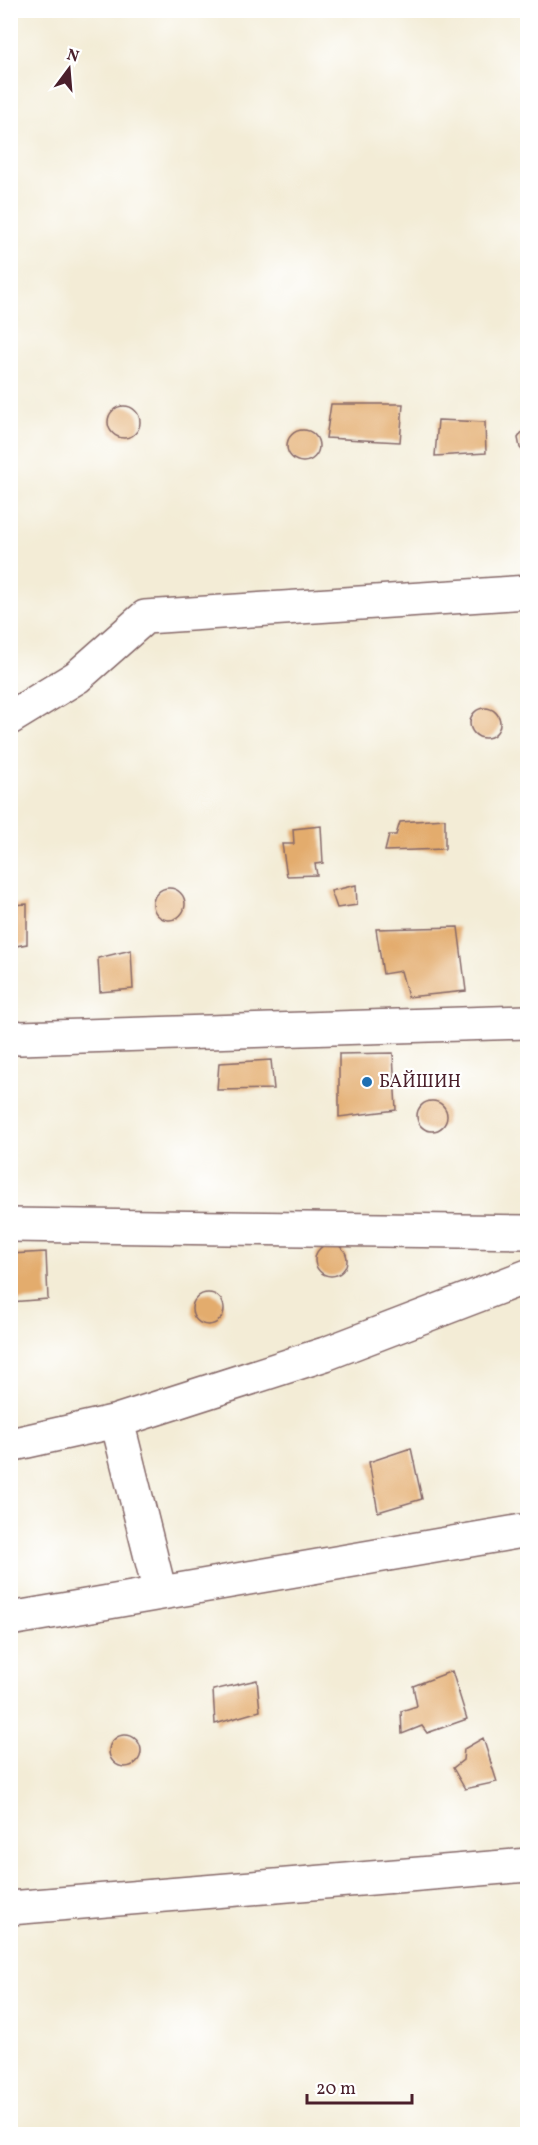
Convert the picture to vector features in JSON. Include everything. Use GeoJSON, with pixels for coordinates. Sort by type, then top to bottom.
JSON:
{"type":"FeatureCollection","features":[{"type":"Feature","properties":{"kind":"street"},"geometry":{"type":"LineString","coordinates":[[10,718],[77,677],[145,617],[528,592]]}},
{"type":"Feature","properties":{"kind":"street"},"geometry":{"type":"LineString","coordinates":[[10,1036],[32,1038],[528,1022]]}},
{"type":"Feature","properties":{"kind":"street"},"geometry":{"type":"LineString","coordinates":[[10,1225],[528,1232]]}},
{"type":"Feature","properties":{"kind":"street"},"geometry":{"type":"LineString","coordinates":[[10,1445],[117,1421],[325,1354],[528,1276]]}},
{"type":"Feature","properties":{"kind":"street"},"geometry":{"type":"LineString","coordinates":[[117,1421],[160,1593]]}},
{"type":"Feature","properties":{"kind":"street"},"geometry":{"type":"LineString","coordinates":[[10,1619],[528,1530]]}},
{"type":"Feature","properties":{"kind":"street"},"geometry":{"type":"LineString","coordinates":[[10,1908],[528,1865]]}},
{"type":"Feature","properties":{"kind":"building"},"geometry":{"type":"Polygon","coordinates":[[[331,404],[403,404],[400,442],[326,438],[331,404]]]}},
{"type":"Feature","properties":{"kind":"building"},"geometry":{"type":"Polygon","coordinates":[[[124,406],[135,411],[140,422],[135,433],[124,438],[113,433],[108,422],[113,411],[124,406]]]}},
{"type":"Feature","properties":{"kind":"building"},"geometry":{"type":"Polygon","coordinates":[[[438,420],[485,422],[486,453],[435,456],[438,420]]]}},
{"type":"Feature","properties":{"kind":"building"},"geometry":{"type":"Polygon","coordinates":[[[528,427],[528,456],[520,448],[518,438],[528,427]]]}},
{"type":"Feature","properties":{"kind":"building"},"geometry":{"type":"Polygon","coordinates":[[[303,430],[314,435],[319,446],[314,457],[303,462],[292,457],[287,446],[292,435],[303,430]]]}},
{"type":"Feature","properties":{"kind":"building"},"geometry":{"type":"Polygon","coordinates":[[[485,708],[491,709],[499,717],[499,729],[491,737],[485,738],[479,737],[471,729],[470,723],[471,717],[479,709],[485,708]]]}},
{"type":"Feature","properties":{"kind":"building"},"geometry":{"type":"Polygon","coordinates":[[[445,819],[445,849],[385,851],[389,835],[396,835],[400,822],[445,819]]]}},
{"type":"Feature","properties":{"kind":"building"},"geometry":{"type":"Polygon","coordinates":[[[321,826],[323,863],[315,864],[317,875],[287,876],[282,844],[294,844],[293,829],[321,826]]]}},
{"type":"Feature","properties":{"kind":"building"},"geometry":{"type":"Polygon","coordinates":[[[356,885],[357,905],[337,908],[331,891],[356,885]]]}},
{"type":"Feature","properties":{"kind":"building"},"geometry":{"type":"Polygon","coordinates":[[[169,888],[180,893],[185,904],[180,915],[169,920],[158,915],[153,904],[158,893],[169,888]]]}},
{"type":"Feature","properties":{"kind":"building"},"geometry":{"type":"Polygon","coordinates":[[[27,904],[27,944],[10,947],[10,905],[27,904]]]}},
{"type":"Feature","properties":{"kind":"building"},"geometry":{"type":"Polygon","coordinates":[[[458,927],[466,991],[408,997],[401,971],[383,974],[376,929],[458,927]]]}},
{"type":"Feature","properties":{"kind":"building"},"geometry":{"type":"Polygon","coordinates":[[[131,950],[133,989],[100,992],[98,958],[131,950]]]}},
{"type":"Feature","properties":{"kind":"building","name":"БАЙШИН"},"geometry":{"type":"Polygon","coordinates":[[[393,1053],[396,1110],[339,1117],[339,1054],[393,1053]]]}},
{"type":"Feature","properties":{"kind":"building"},"geometry":{"type":"Polygon","coordinates":[[[271,1060],[274,1089],[217,1090],[219,1063],[271,1060]]]}},
{"type":"Feature","properties":{"kind":"building"},"geometry":{"type":"Polygon","coordinates":[[[432,1101],[443,1105],[447,1116],[443,1127],[432,1131],[421,1127],[417,1116],[421,1105],[432,1101]]]}},
{"type":"Feature","properties":{"kind":"building"},"geometry":{"type":"Polygon","coordinates":[[[331,1244],[342,1249],[347,1260],[342,1271],[331,1276],[320,1271],[315,1260],[320,1249],[331,1244]]]}},
{"type":"Feature","properties":{"kind":"building"},"geometry":{"type":"Polygon","coordinates":[[[46,1252],[48,1299],[10,1302],[10,1254],[46,1252]]]}},
{"type":"Feature","properties":{"kind":"building"},"geometry":{"type":"Polygon","coordinates":[[[208,1293],[219,1298],[224,1309],[219,1320],[208,1325],[197,1320],[192,1309],[197,1298],[208,1293]]]}},
{"type":"Feature","properties":{"kind":"building"},"geometry":{"type":"Polygon","coordinates":[[[411,1448],[422,1499],[378,1512],[369,1462],[411,1448]]]}},
{"type":"Feature","properties":{"kind":"building"},"geometry":{"type":"Polygon","coordinates":[[[452,1671],[467,1719],[427,1733],[422,1726],[402,1734],[401,1711],[417,1706],[413,1686],[452,1671]]]}},
{"type":"Feature","properties":{"kind":"building"},"geometry":{"type":"Polygon","coordinates":[[[257,1680],[260,1711],[215,1724],[213,1690],[257,1680]]]}},
{"type":"Feature","properties":{"kind":"building"},"geometry":{"type":"Polygon","coordinates":[[[125,1735],[136,1740],[141,1751],[136,1762],[125,1767],[114,1762],[109,1751],[114,1740],[125,1735]]]}},
{"type":"Feature","properties":{"kind":"building"},"geometry":{"type":"Polygon","coordinates":[[[483,1738],[497,1782],[465,1789],[453,1768],[463,1760],[464,1749],[483,1738]]]}},
{"type":"Feature","properties":{"kind":"place","name":"БАЙШИН"},"geometry":{"type":"Point","coordinates":[367,1082]}}]}
